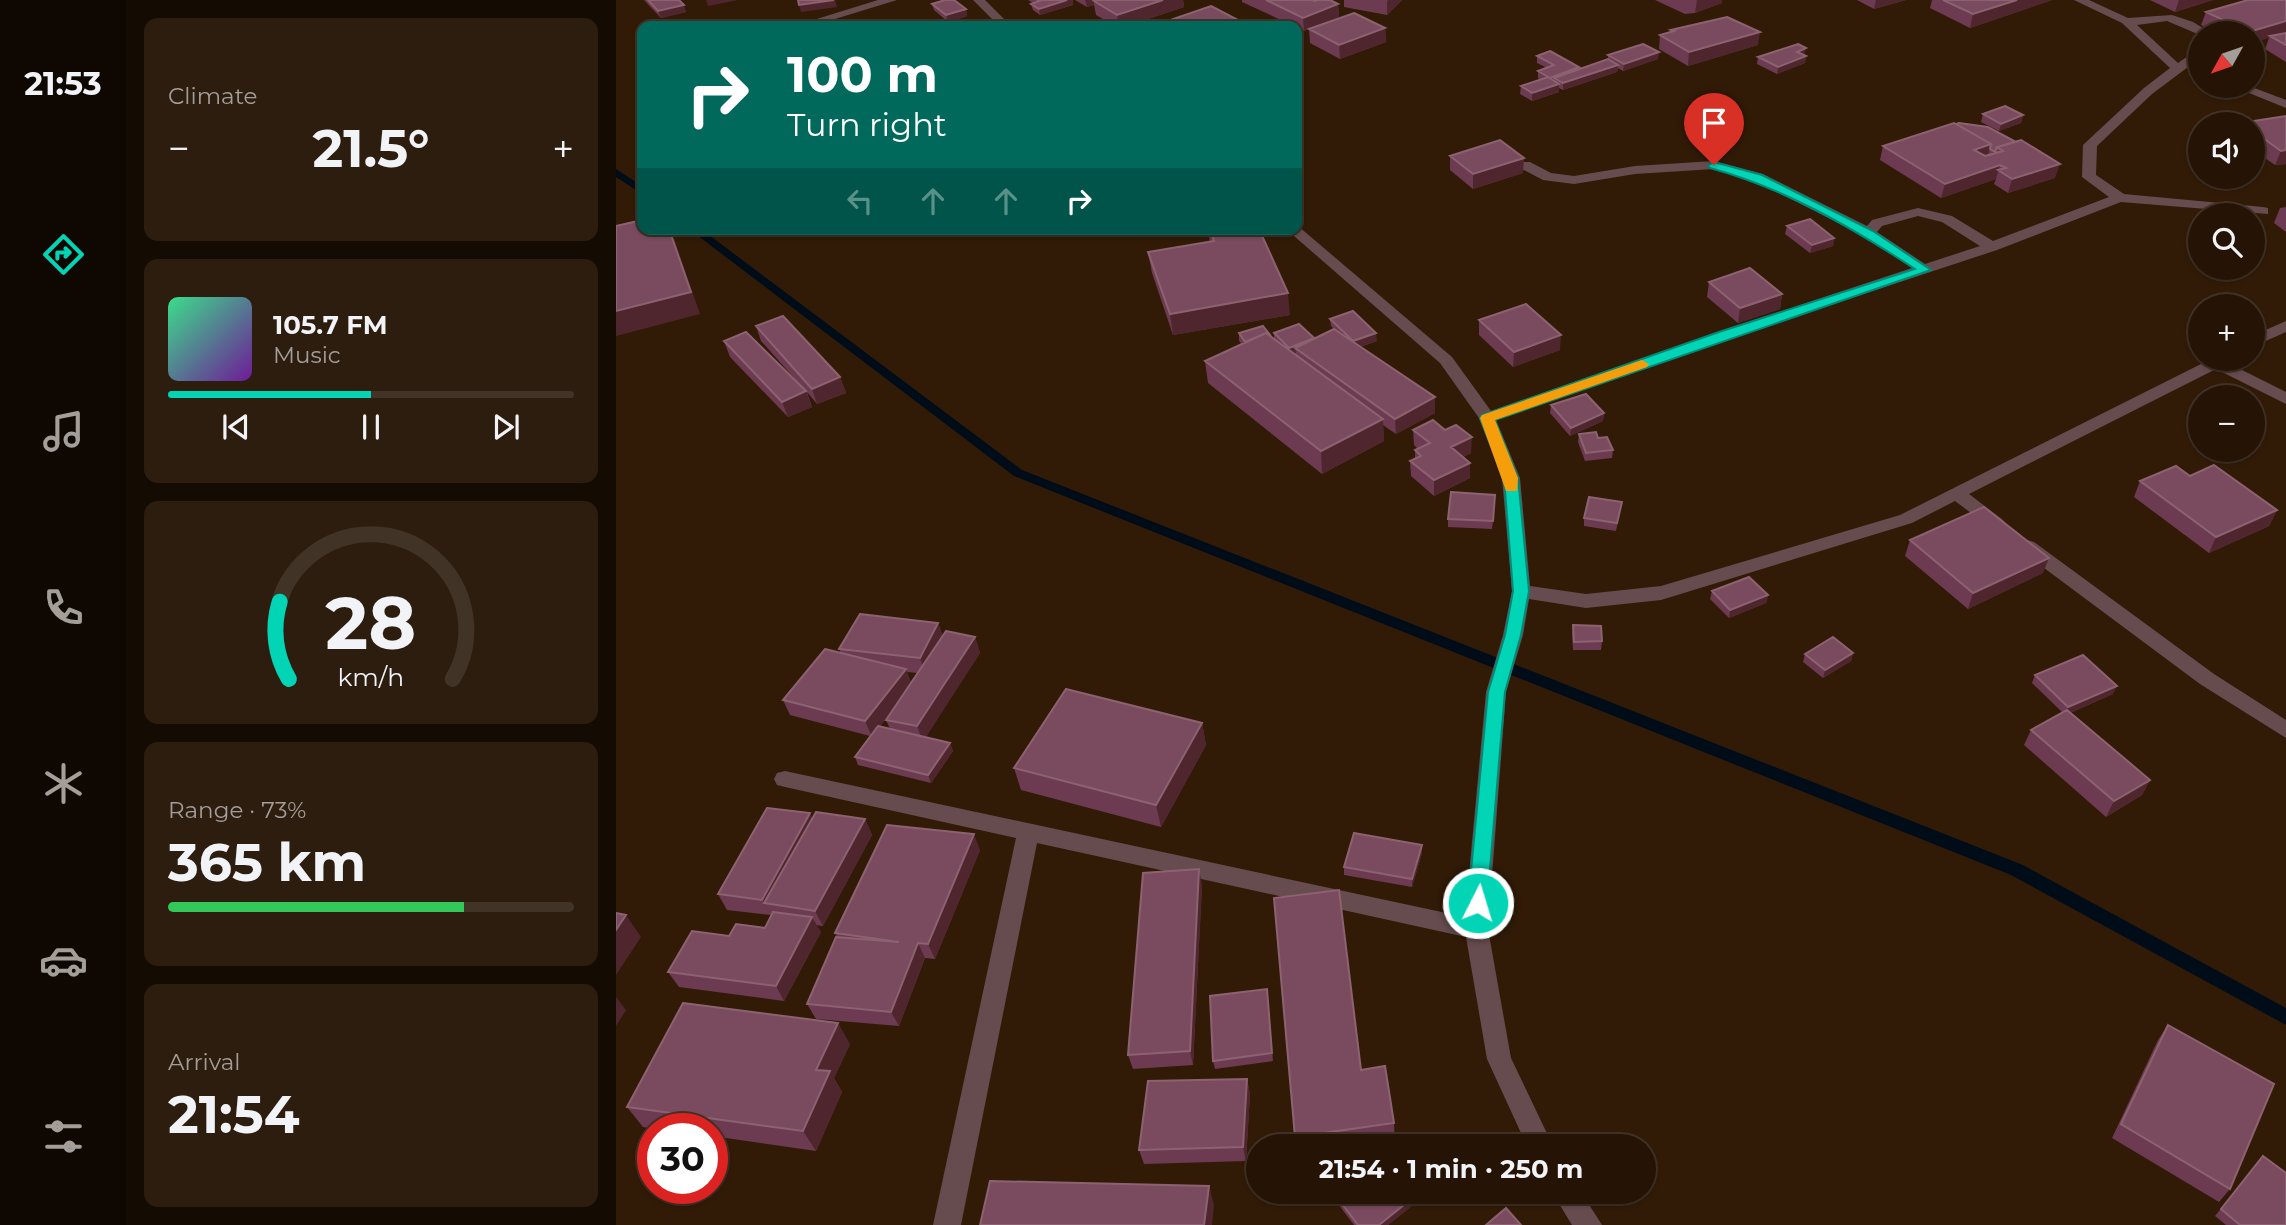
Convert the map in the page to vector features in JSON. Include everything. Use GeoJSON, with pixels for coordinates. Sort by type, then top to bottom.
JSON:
{"type":"FeatureCollection","features":[{"type":"Feature","properties":{"kind":"street"},"geometry":{"type":"LineString","coordinates":[[818,21],[891,0]]}},
{"type":"Feature","properties":{"kind":"street"},"geometry":{"type":"LineString","coordinates":[[979,0],[1000,21]]}},
{"type":"Feature","properties":{"kind":"street"},"geometry":{"type":"LineString","coordinates":[[2080,0],[2126,21],[2188,59]]}},
{"type":"Feature","properties":{"kind":"street"},"geometry":{"type":"LineString","coordinates":[[2126,21],[2146,22],[2161,17],[2176,19],[2188,25]]}},
{"type":"Feature","properties":{"kind":"street"},"geometry":{"type":"LineString","coordinates":[[2120,198],[2089,177],[2090,145],[2148,92],[2188,63]]}},
{"type":"Feature","properties":{"kind":"street"},"geometry":{"type":"LineString","coordinates":[[2265,96],[2286,104]]}},
{"type":"Feature","properties":{"kind":"street"},"geometry":{"type":"LineString","coordinates":[[1525,165],[1548,177],[1574,180],[1635,170],[1714,165],[1758,177],[1869,233],[1924,270]]}},
{"type":"Feature","properties":{"kind":"street"},"geometry":{"type":"LineString","coordinates":[[1487,418],[1724,335],[1992,247],[2120,198],[2188,204]]}},
{"type":"Feature","properties":{"kind":"street"},"geometry":{"type":"LineString","coordinates":[[1869,233],[1877,223],[1918,212],[1947,219],[1992,247]]}},
{"type":"Feature","properties":{"kind":"street"},"geometry":{"type":"LineString","coordinates":[[1300,235],[1446,360],[1487,418],[1511,478],[1521,591],[1513,635],[1496,692],[1476,929],[1499,1059],[1534,1134]]}},
{"type":"Feature","properties":{"kind":"street"},"geometry":{"type":"LineString","coordinates":[[2265,336],[2286,326]]}},
{"type":"Feature","properties":{"kind":"street"},"geometry":{"type":"LineString","coordinates":[[1521,591],[1586,601],[1661,593],[1906,519],[2199,371]]}},
{"type":"Feature","properties":{"kind":"street"},"geometry":{"type":"LineString","coordinates":[[2237,371],[2286,399]]}},
{"type":"Feature","properties":{"kind":"street"},"geometry":{"type":"LineString","coordinates":[[1956,494],[2207,679],[2286,730]]}},
{"type":"Feature","properties":{"kind":"street"},"geometry":{"type":"LineString","coordinates":[[785,779],[1476,929]]}},
{"type":"Feature","properties":{"kind":"street"},"geometry":{"type":"LineString","coordinates":[[947,1225],[1028,831]]}},
{"type":"Feature","properties":{"kind":"street"},"geometry":{"type":"LineString","coordinates":[[1574,1204],[1588,1225]]}},
{"type":"Feature","properties":{"kind":"building"},"geometry":{"type":"Polygon","coordinates":[[[648,0],[679,0],[684,5],[658,11],[648,0]]]}},
{"type":"Feature","properties":{"kind":"building"},"geometry":{"type":"Polygon","coordinates":[[[798,0],[834,0],[799,5],[798,0]]]}},
{"type":"Feature","properties":{"kind":"building"},"geometry":{"type":"Polygon","coordinates":[[[954,0],[966,9],[946,15],[932,4],[954,0]]]}},
{"type":"Feature","properties":{"kind":"building"},"geometry":{"type":"Polygon","coordinates":[[[1037,0],[1067,0],[1039,9],[1031,4],[1039,1],[1037,0]]]}},
{"type":"Feature","properties":{"kind":"building"},"geometry":{"type":"Polygon","coordinates":[[[1163,0],[1117,15],[1094,1],[1163,0]]]}},
{"type":"Feature","properties":{"kind":"building"},"geometry":{"type":"Polygon","coordinates":[[[1266,0],[1330,0],[1338,4],[1303,18],[1266,0]]]}},
{"type":"Feature","properties":{"kind":"building"},"geometry":{"type":"Polygon","coordinates":[[[1943,0],[2017,0],[1973,14],[1943,0]]]}},
{"type":"Feature","properties":{"kind":"building"},"geometry":{"type":"Polygon","coordinates":[[[2248,0],[2286,0],[2286,21],[2265,27],[2265,21],[2225,21],[2206,12],[2248,0]]]}},
{"type":"Feature","properties":{"kind":"building"},"geometry":{"type":"Polygon","coordinates":[[[1211,6],[1238,20],[1235,21],[1168,21],[1211,6]]]}},
{"type":"Feature","properties":{"kind":"building"},"geometry":{"type":"Polygon","coordinates":[[[1354,13],[1385,28],[1339,45],[1309,29],[1354,13]]]}},
{"type":"Feature","properties":{"kind":"building"},"geometry":{"type":"Polygon","coordinates":[[[1727,17],[1760,32],[1689,52],[1660,35],[1674,31],[1671,30],[1727,17]]]}},
{"type":"Feature","properties":{"kind":"building"},"geometry":{"type":"Polygon","coordinates":[[[2286,33],[2286,45],[2270,36],[2286,33]]]}},
{"type":"Feature","properties":{"kind":"building"},"geometry":{"type":"Polygon","coordinates":[[[1643,44],[1659,52],[1624,64],[1608,55],[1643,44]]]}},
{"type":"Feature","properties":{"kind":"building"},"geometry":{"type":"Polygon","coordinates":[[[1798,44],[1806,48],[1797,52],[1806,56],[1778,67],[1758,57],[1798,44]]]}},
{"type":"Feature","properties":{"kind":"building"},"geometry":{"type":"Polygon","coordinates":[[[1550,51],[1579,67],[1550,78],[1538,71],[1554,65],[1537,56],[1550,51]]]}},
{"type":"Feature","properties":{"kind":"building"},"geometry":{"type":"Polygon","coordinates":[[[1608,59],[1618,65],[1563,83],[1554,78],[1608,59]]]}},
{"type":"Feature","properties":{"kind":"building"},"geometry":{"type":"Polygon","coordinates":[[[1548,77],[1559,84],[1532,93],[1521,86],[1548,77]]]}},
{"type":"Feature","properties":{"kind":"building"},"geometry":{"type":"Polygon","coordinates":[[[2005,106],[2023,115],[2001,124],[1983,114],[2005,106]]]}},
{"type":"Feature","properties":{"kind":"building"},"geometry":{"type":"Polygon","coordinates":[[[2286,116],[2286,150],[2281,151],[2265,139],[2265,119],[2286,116]]]}},
{"type":"Feature","properties":{"kind":"building"},"geometry":{"type":"Polygon","coordinates":[[[1954,123],[1991,144],[1974,150],[1985,156],[2003,151],[1997,147],[2021,140],[2060,164],[2012,179],[1998,170],[2006,168],[2000,165],[1945,184],[1883,146],[1954,123]]]}},
{"type":"Feature","properties":{"kind":"building"},"geometry":{"type":"Polygon","coordinates":[[[1956,124],[1988,127],[2016,142],[1997,147],[1995,152],[1990,149],[1991,144],[1956,124]]]}},
{"type":"Feature","properties":{"kind":"building"},"geometry":{"type":"Polygon","coordinates":[[[1500,140],[1524,158],[1473,174],[1450,156],[1500,140]]]}},
{"type":"Feature","properties":{"kind":"building"},"geometry":{"type":"Polygon","coordinates":[[[1810,219],[1834,238],[1812,245],[1787,226],[1810,219]]]}},
{"type":"Feature","properties":{"kind":"building"},"geometry":{"type":"Polygon","coordinates":[[[637,221],[637,235],[671,235],[691,292],[616,311],[616,226],[637,221]]]}},
{"type":"Feature","properties":{"kind":"building"},"geometry":{"type":"Polygon","coordinates":[[[1212,235],[1262,235],[1288,293],[1170,314],[1148,252],[1214,241],[1212,235]]]}},
{"type":"Feature","properties":{"kind":"building"},"geometry":{"type":"Polygon","coordinates":[[[1750,268],[1782,294],[1740,308],[1709,282],[1750,268]]]}},
{"type":"Feature","properties":{"kind":"building"},"geometry":{"type":"Polygon","coordinates":[[[1526,304],[1561,335],[1514,352],[1479,320],[1526,304]]]}},
{"type":"Feature","properties":{"kind":"building"},"geometry":{"type":"Polygon","coordinates":[[[1353,311],[1376,333],[1353,341],[1330,319],[1353,311]]]}},
{"type":"Feature","properties":{"kind":"building"},"geometry":{"type":"Polygon","coordinates":[[[783,316],[840,377],[812,389],[756,326],[783,316]]]}},
{"type":"Feature","properties":{"kind":"building"},"geometry":{"type":"Polygon","coordinates":[[[1299,324],[1314,338],[1289,348],[1274,333],[1299,324]]]}},
{"type":"Feature","properties":{"kind":"building"},"geometry":{"type":"Polygon","coordinates":[[[1263,326],[1271,336],[1266,333],[1245,342],[1239,333],[1263,326]]]}},
{"type":"Feature","properties":{"kind":"building"},"geometry":{"type":"Polygon","coordinates":[[[1334,329],[1435,397],[1395,419],[1295,348],[1334,329]]]}},
{"type":"Feature","properties":{"kind":"building"},"geometry":{"type":"Polygon","coordinates":[[[746,332],[806,391],[782,402],[724,341],[746,332]]]}},
{"type":"Feature","properties":{"kind":"building"},"geometry":{"type":"Polygon","coordinates":[[[1266,333],[1383,419],[1321,451],[1205,361],[1266,333]]]}},
{"type":"Feature","properties":{"kind":"building"},"geometry":{"type":"Polygon","coordinates":[[[1586,394],[1604,413],[1571,428],[1551,405],[1586,394]]]}},
{"type":"Feature","properties":{"kind":"building"},"geometry":{"type":"Polygon","coordinates":[[[1433,420],[1445,430],[1456,425],[1472,437],[1451,447],[1470,463],[1434,480],[1410,461],[1421,456],[1415,450],[1430,443],[1413,430],[1433,420]]]}},
{"type":"Feature","properties":{"kind":"building"},"geometry":{"type":"Polygon","coordinates":[[[1596,432],[1598,438],[1607,437],[1613,450],[1586,453],[1579,434],[1596,432]]]}},
{"type":"Feature","properties":{"kind":"building"},"geometry":{"type":"Polygon","coordinates":[[[2214,465],[2277,510],[2216,537],[2140,481],[2176,466],[2190,476],[2214,465]]]}},
{"type":"Feature","properties":{"kind":"building"},"geometry":{"type":"Polygon","coordinates":[[[1451,492],[1495,495],[1493,521],[1448,519],[1451,492]]]}},
{"type":"Feature","properties":{"kind":"building"},"geometry":{"type":"Polygon","coordinates":[[[1589,497],[1622,502],[1617,523],[1584,518],[1589,497]]]}},
{"type":"Feature","properties":{"kind":"building"},"geometry":{"type":"Polygon","coordinates":[[[1984,507],[2049,558],[1973,593],[1910,540],[1984,507]]]}},
{"type":"Feature","properties":{"kind":"building"},"geometry":{"type":"Polygon","coordinates":[[[1749,577],[1768,595],[1730,610],[1712,591],[1749,577]]]}},
{"type":"Feature","properties":{"kind":"building"},"geometry":{"type":"Polygon","coordinates":[[[860,614],[938,623],[920,658],[839,649],[860,614]]]}},
{"type":"Feature","properties":{"kind":"building"},"geometry":{"type":"Polygon","coordinates":[[[1573,625],[1601,626],[1602,641],[1574,642],[1573,625]]]}},
{"type":"Feature","properties":{"kind":"building"},"geometry":{"type":"Polygon","coordinates":[[[946,631],[975,637],[917,726],[886,720],[946,631]]]}},
{"type":"Feature","properties":{"kind":"building"},"geometry":{"type":"Polygon","coordinates":[[[1833,637],[1853,653],[1825,670],[1805,654],[1833,637]]]}},
{"type":"Feature","properties":{"kind":"building"},"geometry":{"type":"Polygon","coordinates":[[[825,649],[906,669],[865,721],[783,700],[825,649]]]}},
{"type":"Feature","properties":{"kind":"building"},"geometry":{"type":"Polygon","coordinates":[[[2083,655],[2117,686],[2068,707],[2035,675],[2083,655]]]}},
{"type":"Feature","properties":{"kind":"building"},"geometry":{"type":"Polygon","coordinates":[[[1066,689],[1202,723],[1156,805],[1014,768],[1066,689]]]}},
{"type":"Feature","properties":{"kind":"building"},"geometry":{"type":"Polygon","coordinates":[[[2067,710],[2150,780],[2114,801],[2031,730],[2067,710]]]}},
{"type":"Feature","properties":{"kind":"building"},"geometry":{"type":"Polygon","coordinates":[[[878,726],[950,743],[928,775],[855,757],[878,726]]]}},
{"type":"Feature","properties":{"kind":"building"},"geometry":{"type":"Polygon","coordinates":[[[767,808],[810,813],[762,900],[718,894],[767,808]]]}},
{"type":"Feature","properties":{"kind":"building"},"geometry":{"type":"Polygon","coordinates":[[[816,812],[865,819],[815,911],[764,903],[816,812]]]}},
{"type":"Feature","properties":{"kind":"building"},"geometry":{"type":"Polygon","coordinates":[[[887,825],[974,834],[928,944],[918,943],[891,1012],[807,1004],[836,937],[899,942],[835,933],[887,825]]]}},
{"type":"Feature","properties":{"kind":"building"},"geometry":{"type":"Polygon","coordinates":[[[1354,833],[1422,845],[1412,879],[1344,867],[1354,833]]]}},
{"type":"Feature","properties":{"kind":"building"},"geometry":{"type":"Polygon","coordinates":[[[1199,869],[1190,1051],[1128,1055],[1143,873],[1199,869]]]}},
{"type":"Feature","properties":{"kind":"building"},"geometry":{"type":"Polygon","coordinates":[[[1339,890],[1361,1070],[1385,1066],[1394,1123],[1316,1134],[1295,1134],[1274,898],[1339,890]]]}},
{"type":"Feature","properties":{"kind":"building"},"geometry":{"type":"Polygon","coordinates":[[[773,912],[812,917],[776,986],[668,972],[692,931],[729,936],[736,924],[765,928],[773,912]]]}},
{"type":"Feature","properties":{"kind":"building"},"geometry":{"type":"Polygon","coordinates":[[[616,913],[626,915],[616,930],[616,913]]]}},
{"type":"Feature","properties":{"kind":"building"},"geometry":{"type":"Polygon","coordinates":[[[1267,989],[1272,1053],[1213,1061],[1210,996],[1267,989]]]}},
{"type":"Feature","properties":{"kind":"building"},"geometry":{"type":"Polygon","coordinates":[[[683,1003],[838,1023],[816,1070],[830,1071],[803,1131],[728,1121],[728,1113],[671,1113],[627,1107],[683,1003]]]}},
{"type":"Feature","properties":{"kind":"building"},"geometry":{"type":"Polygon","coordinates":[[[2168,1025],[2274,1084],[2230,1189],[2121,1124],[2168,1025]]]}},
{"type":"Feature","properties":{"kind":"building"},"geometry":{"type":"Polygon","coordinates":[[[1247,1079],[1243,1147],[1139,1150],[1148,1081],[1247,1079]]]}},
{"type":"Feature","properties":{"kind":"building"},"geometry":{"type":"Polygon","coordinates":[[[2263,1156],[2286,1173],[2286,1224],[2240,1225],[2221,1209],[2263,1156]]]}},
{"type":"Feature","properties":{"kind":"building"},"geometry":{"type":"Polygon","coordinates":[[[990,1181],[1209,1186],[1204,1225],[980,1225],[990,1181]]]}},
{"type":"Feature","properties":{"kind":"building"},"geometry":{"type":"Polygon","coordinates":[[[1342,1204],[1405,1204],[1379,1225],[1358,1225],[1342,1204]]]}},
{"type":"Feature","properties":{"kind":"building"},"geometry":{"type":"Polygon","coordinates":[[[1506,1208],[1521,1225],[1486,1225],[1506,1208]]]}},
{"type":"Feature","properties":{"kind":"waterway"},"geometry":{"type":"LineString","coordinates":[[616,172],[637,187]]}},
{"type":"Feature","properties":{"kind":"waterway"},"geometry":{"type":"LineString","coordinates":[[702,235],[1018,473],[2017,870],[2286,1017]]}},
{"type":"Feature","properties":{"kind":"slow traffic"},"geometry":{"type":"LineString","coordinates":[[1512,488],[1511,478],[1487,418],[1642,364]]}},
{"type":"Feature","properties":{"kind":"route"},"geometry":{"type":"LineString","coordinates":[[1478,903],[1496,692],[1513,635],[1521,591],[1511,478],[1487,418],[1724,335],[1924,270],[1869,233],[1758,177],[1714,165]]}}]}
